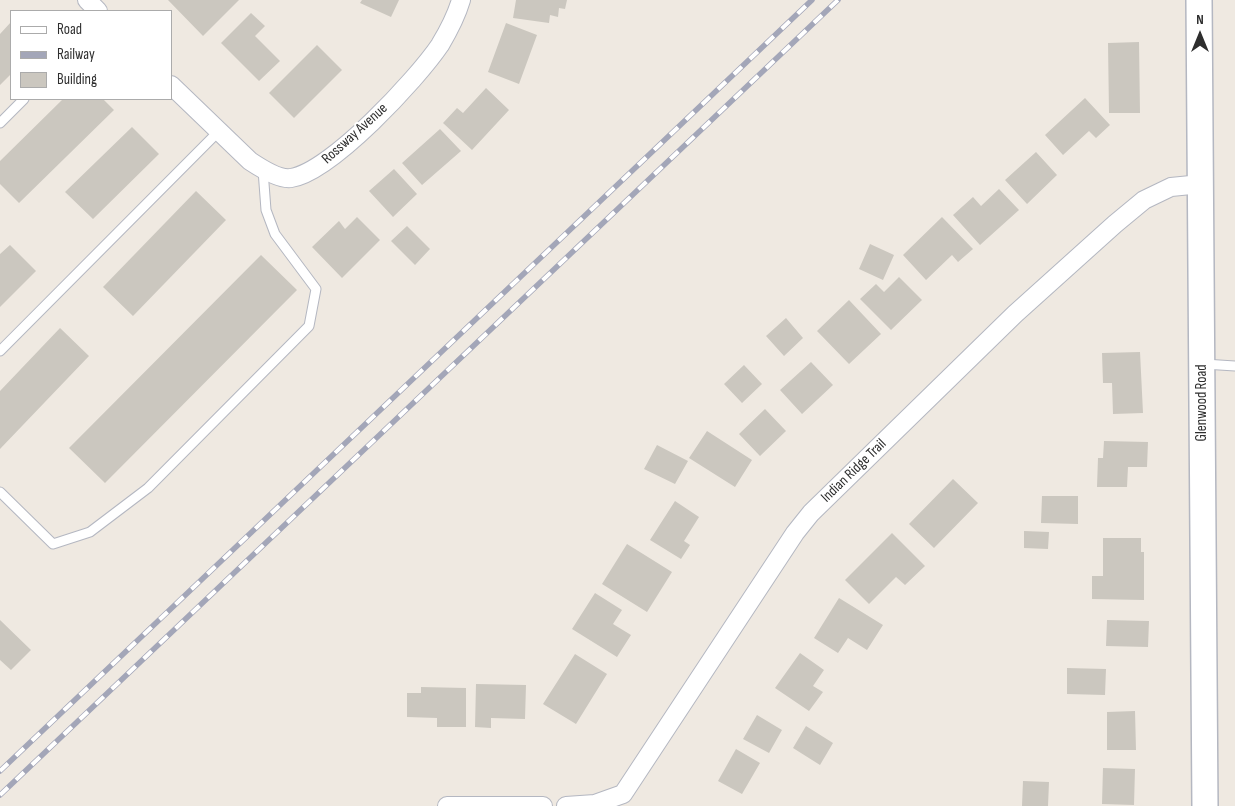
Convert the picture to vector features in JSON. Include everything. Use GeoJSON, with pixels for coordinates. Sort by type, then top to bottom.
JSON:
{"type":"FeatureCollection","features":[{"type":"Feature","properties":{"kind":"street"},"geometry":{"type":"LineString","coordinates":[[87,0],[97,10]]}},
{"type":"Feature","properties":{"kind":"street","name":"Rossway Avenue"},"geometry":{"type":"LineString","coordinates":[[172,86],[250,160],[264,170],[289,179],[305,174],[333,156],[359,134],[406,86],[439,46],[456,18],[461,0]]}},
{"type":"Feature","properties":{"kind":"street","name":"Glenwood Road"},"geometry":{"type":"LineString","coordinates":[[1199,0],[1205,806]]}},
{"type":"Feature","properties":{"kind":"street","name":"Indian Ridge Trail"},"geometry":{"type":"LineString","coordinates":[[566,806],[595,804],[623,794],[795,533],[811,514],[888,438],[1015,314],[1144,200],[1171,187],[1201,184]]}},
{"type":"Feature","properties":{"kind":"street"},"geometry":{"type":"LineString","coordinates":[[447,806],[544,806]]}},
{"type":"Feature","properties":{"kind":"lane"},"geometry":{"type":"LineString","coordinates":[[0,122],[23,100]]}},
{"type":"Feature","properties":{"kind":"lane"},"geometry":{"type":"LineString","coordinates":[[0,351],[219,131]]}},
{"type":"Feature","properties":{"kind":"lane"},"geometry":{"type":"LineString","coordinates":[[0,492],[53,544],[90,532],[148,488],[309,326],[316,289],[275,234],[266,210],[264,170]]}},
{"type":"Feature","properties":{"kind":"lane"},"geometry":{"type":"LineString","coordinates":[[1201,364],[1235,366]]}},
{"type":"Feature","properties":{"kind":"building"},"geometry":{"type":"Polygon","coordinates":[[[168,0],[239,0],[203,36],[168,0]]]}},
{"type":"Feature","properties":{"kind":"building"},"geometry":{"type":"Polygon","coordinates":[[[362,0],[399,0],[391,17],[360,3],[362,0]]]}},
{"type":"Feature","properties":{"kind":"building"},"geometry":{"type":"Polygon","coordinates":[[[516,0],[567,0],[565,9],[559,8],[558,17],[550,15],[549,23],[513,18],[516,0]]]}},
{"type":"Feature","properties":{"kind":"building"},"geometry":{"type":"Polygon","coordinates":[[[251,13],[265,26],[255,36],[280,61],[259,81],[221,43],[251,13]]]}},
{"type":"Feature","properties":{"kind":"building"},"geometry":{"type":"Polygon","coordinates":[[[10,23],[10,75],[0,85],[0,34],[10,23]]]}},
{"type":"Feature","properties":{"kind":"building"},"geometry":{"type":"Polygon","coordinates":[[[506,23],[537,35],[519,84],[488,72],[506,23]]]}},
{"type":"Feature","properties":{"kind":"building"},"geometry":{"type":"Polygon","coordinates":[[[1139,42],[1140,113],[1109,113],[1108,43],[1139,42]]]}},
{"type":"Feature","properties":{"kind":"building"},"geometry":{"type":"Polygon","coordinates":[[[317,45],[342,70],[294,118],[269,93],[317,45]]]}},
{"type":"Feature","properties":{"kind":"building"},"geometry":{"type":"Polygon","coordinates":[[[486,88],[509,110],[472,150],[443,123],[457,108],[463,113],[486,88]]]}},
{"type":"Feature","properties":{"kind":"building"},"geometry":{"type":"Polygon","coordinates":[[[1085,98],[1110,125],[1096,138],[1089,131],[1063,155],[1045,135],[1085,98]]]}},
{"type":"Feature","properties":{"kind":"building"},"geometry":{"type":"Polygon","coordinates":[[[62,100],[104,100],[114,110],[19,203],[0,184],[0,161],[62,100]]]}},
{"type":"Feature","properties":{"kind":"building"},"geometry":{"type":"Polygon","coordinates":[[[132,127],[159,154],[93,219],[65,192],[132,127]]]}},
{"type":"Feature","properties":{"kind":"building"},"geometry":{"type":"Polygon","coordinates":[[[440,129],[461,151],[422,185],[402,163],[440,129]]]}},
{"type":"Feature","properties":{"kind":"building"},"geometry":{"type":"Polygon","coordinates":[[[1036,152],[1057,175],[1027,204],[1005,180],[1036,152]]]}},
{"type":"Feature","properties":{"kind":"building"},"geometry":{"type":"Polygon","coordinates":[[[394,169],[417,194],[393,217],[369,191],[394,169]]]}},
{"type":"Feature","properties":{"kind":"building"},"geometry":{"type":"Polygon","coordinates":[[[999,189],[1019,210],[980,245],[953,215],[973,197],[981,206],[999,189]]]}},
{"type":"Feature","properties":{"kind":"building"},"geometry":{"type":"Polygon","coordinates":[[[196,191],[226,220],[133,316],[103,287],[196,191]]]}},
{"type":"Feature","properties":{"kind":"building"},"geometry":{"type":"Polygon","coordinates":[[[357,217],[380,240],[342,278],[312,247],[339,221],[345,229],[357,217]]]}},
{"type":"Feature","properties":{"kind":"building"},"geometry":{"type":"Polygon","coordinates":[[[942,217],[973,249],[958,262],[952,255],[926,280],[903,255],[942,217]]]}},
{"type":"Feature","properties":{"kind":"building"},"geometry":{"type":"Polygon","coordinates":[[[407,226],[430,249],[415,265],[391,241],[407,226]]]}},
{"type":"Feature","properties":{"kind":"building"},"geometry":{"type":"Polygon","coordinates":[[[870,244],[894,255],[883,280],[859,269],[870,244]]]}},
{"type":"Feature","properties":{"kind":"building"},"geometry":{"type":"Polygon","coordinates":[[[10,245],[36,271],[0,307],[0,254],[10,245]]]}},
{"type":"Feature","properties":{"kind":"building"},"geometry":{"type":"Polygon","coordinates":[[[261,255],[297,290],[105,483],[69,448],[261,255]]]}},
{"type":"Feature","properties":{"kind":"building"},"geometry":{"type":"Polygon","coordinates":[[[899,277],[922,300],[891,330],[860,299],[876,284],[884,292],[899,277]]]}},
{"type":"Feature","properties":{"kind":"building"},"geometry":{"type":"Polygon","coordinates":[[[849,300],[881,334],[849,364],[817,331],[849,300]]]}},
{"type":"Feature","properties":{"kind":"building"},"geometry":{"type":"Polygon","coordinates":[[[786,318],[803,338],[784,356],[766,336],[786,318]]]}},
{"type":"Feature","properties":{"kind":"building"},"geometry":{"type":"Polygon","coordinates":[[[60,328],[89,356],[0,449],[0,391],[60,328]]]}},
{"type":"Feature","properties":{"kind":"building"},"geometry":{"type":"Polygon","coordinates":[[[1140,352],[1143,413],[1113,414],[1112,383],[1103,383],[1102,353],[1140,352]]]}},
{"type":"Feature","properties":{"kind":"building"},"geometry":{"type":"Polygon","coordinates":[[[811,362],[833,385],[802,414],[780,390],[811,362]]]}},
{"type":"Feature","properties":{"kind":"building"},"geometry":{"type":"Polygon","coordinates":[[[744,365],[762,384],[742,403],[724,384],[744,365]]]}},
{"type":"Feature","properties":{"kind":"building"},"geometry":{"type":"Polygon","coordinates":[[[765,409],[786,431],[760,456],[739,434],[765,409]]]}},
{"type":"Feature","properties":{"kind":"building"},"geometry":{"type":"Polygon","coordinates":[[[707,431],[752,460],[735,487],[689,458],[707,431]]]}},
{"type":"Feature","properties":{"kind":"building"},"geometry":{"type":"Polygon","coordinates":[[[1104,441],[1148,442],[1147,467],[1128,467],[1127,487],[1097,487],[1098,458],[1103,458],[1104,441]]]}},
{"type":"Feature","properties":{"kind":"building"},"geometry":{"type":"Polygon","coordinates":[[[657,445],[688,461],[675,484],[644,469],[657,445]]]}},
{"type":"Feature","properties":{"kind":"building"},"geometry":{"type":"Polygon","coordinates":[[[953,479],[978,503],[934,548],[909,524],[953,479]]]}},
{"type":"Feature","properties":{"kind":"building"},"geometry":{"type":"Polygon","coordinates":[[[1042,496],[1078,496],[1078,524],[1041,523],[1042,496]]]}},
{"type":"Feature","properties":{"kind":"building"},"geometry":{"type":"Polygon","coordinates":[[[675,501],[699,517],[684,541],[690,545],[681,559],[650,540],[675,501]]]}},
{"type":"Feature","properties":{"kind":"building"},"geometry":{"type":"Polygon","coordinates":[[[1024,531],[1049,532],[1048,549],[1024,548],[1024,531]]]}},
{"type":"Feature","properties":{"kind":"building"},"geometry":{"type":"Polygon","coordinates":[[[892,533],[925,566],[905,585],[896,577],[869,604],[845,580],[892,533]]]}},
{"type":"Feature","properties":{"kind":"building"},"geometry":{"type":"Polygon","coordinates":[[[1103,538],[1141,538],[1141,552],[1144,552],[1144,600],[1092,599],[1092,576],[1103,576],[1103,538]]]}},
{"type":"Feature","properties":{"kind":"building"},"geometry":{"type":"Polygon","coordinates":[[[627,544],[672,572],[647,612],[602,584],[627,544]]]}},
{"type":"Feature","properties":{"kind":"building"},"geometry":{"type":"Polygon","coordinates":[[[595,593],[622,610],[613,624],[631,635],[617,657],[572,629],[595,593]]]}},
{"type":"Feature","properties":{"kind":"building"},"geometry":{"type":"Polygon","coordinates":[[[839,598],[883,625],[867,650],[848,638],[838,653],[814,638],[839,598]]]}},
{"type":"Feature","properties":{"kind":"building"},"geometry":{"type":"Polygon","coordinates":[[[0,620],[31,650],[11,670],[0,660],[0,620]]]}},
{"type":"Feature","properties":{"kind":"building"},"geometry":{"type":"Polygon","coordinates":[[[1107,620],[1149,621],[1148,647],[1106,646],[1107,620]]]}},
{"type":"Feature","properties":{"kind":"building"},"geometry":{"type":"Polygon","coordinates":[[[800,653],[824,670],[813,686],[823,692],[809,711],[775,688],[800,653]]]}},
{"type":"Feature","properties":{"kind":"building"},"geometry":{"type":"Polygon","coordinates":[[[575,654],[607,674],[576,724],[543,704],[575,654]]]}},
{"type":"Feature","properties":{"kind":"building"},"geometry":{"type":"Polygon","coordinates":[[[1067,668],[1106,669],[1105,695],[1067,694],[1067,668]]]}},
{"type":"Feature","properties":{"kind":"building"},"geometry":{"type":"Polygon","coordinates":[[[476,684],[526,685],[525,719],[491,718],[491,728],[475,727],[476,684]]]}},
{"type":"Feature","properties":{"kind":"building"},"geometry":{"type":"Polygon","coordinates":[[[421,687],[466,688],[466,727],[437,727],[437,718],[407,717],[407,693],[421,693],[421,687]]]}},
{"type":"Feature","properties":{"kind":"building"},"geometry":{"type":"Polygon","coordinates":[[[1135,711],[1136,750],[1107,750],[1107,712],[1135,711]]]}},
{"type":"Feature","properties":{"kind":"building"},"geometry":{"type":"Polygon","coordinates":[[[757,715],[782,730],[769,753],[743,739],[757,715]]]}},
{"type":"Feature","properties":{"kind":"building"},"geometry":{"type":"Polygon","coordinates":[[[806,726],[833,743],[820,765],[793,748],[806,726]]]}},
{"type":"Feature","properties":{"kind":"building"},"geometry":{"type":"Polygon","coordinates":[[[736,749],[760,763],[742,794],[718,781],[736,749]]]}},
{"type":"Feature","properties":{"kind":"building"},"geometry":{"type":"Polygon","coordinates":[[[1103,768],[1135,769],[1134,805],[1102,804],[1103,768]]]}},
{"type":"Feature","properties":{"kind":"building"},"geometry":{"type":"Polygon","coordinates":[[[1023,781],[1049,782],[1048,806],[1022,806],[1023,781]]]}},
{"type":"Feature","properties":{"kind":"railway"},"geometry":{"type":"LineString","coordinates":[[0,771],[812,0]]}},
{"type":"Feature","properties":{"kind":"railway"},"geometry":{"type":"LineString","coordinates":[[0,795],[838,0]]}}]}
